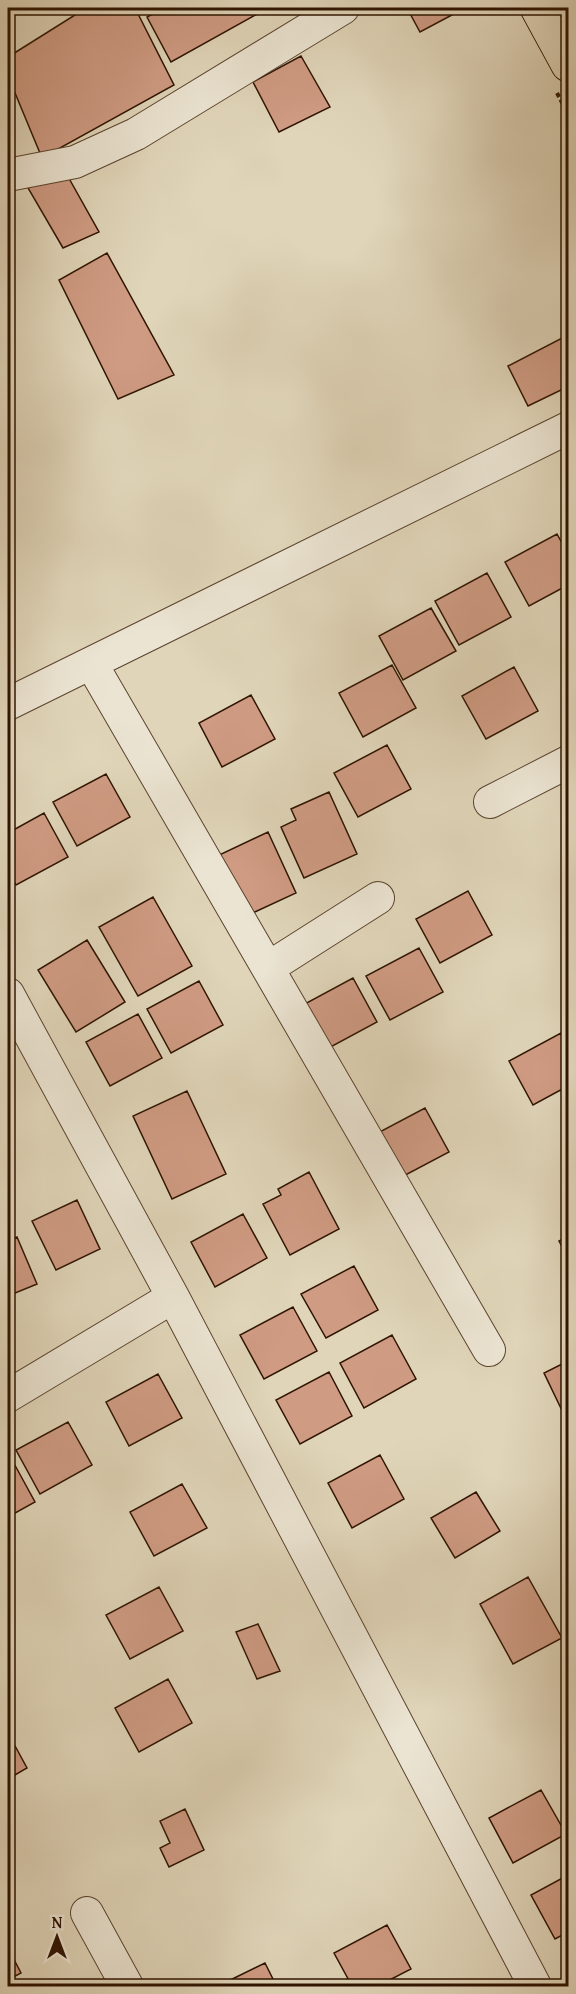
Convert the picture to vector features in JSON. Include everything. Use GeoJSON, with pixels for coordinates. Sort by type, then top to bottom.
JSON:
{"type":"FeatureCollection","features":[{"type":"Feature","properties":{"kind":"main road"},"geometry":{"type":"LineString","coordinates":[[537,8],[568,65]]}},
{"type":"Feature","properties":{"kind":"street"},"geometry":{"type":"LineString","coordinates":[[8,176],[75,162],[136,134],[343,8]]}},
{"type":"Feature","properties":{"kind":"street"},"geometry":{"type":"LineString","coordinates":[[8,704],[568,428]]}},
{"type":"Feature","properties":{"kind":"street"},"geometry":{"type":"LineString","coordinates":[[91,663],[489,1350]]}},
{"type":"Feature","properties":{"kind":"street"},"geometry":{"type":"LineString","coordinates":[[490,802],[568,762]]}},
{"type":"Feature","properties":{"kind":"street"},"geometry":{"type":"LineString","coordinates":[[268,968],[378,898]]}},
{"type":"Feature","properties":{"kind":"street"},"geometry":{"type":"LineString","coordinates":[[8,994],[173,1297],[535,1986]]}},
{"type":"Feature","properties":{"kind":"street"},"geometry":{"type":"LineString","coordinates":[[8,1396],[173,1297]]}},
{"type":"Feature","properties":{"kind":"street"},"geometry":{"type":"LineString","coordinates":[[87,1913],[127,1986]]}},
{"type":"Feature","properties":{"kind":"building"},"geometry":{"type":"Polygon","coordinates":[[[86,8],[135,8],[174,85],[42,158],[8,76],[8,57],[86,8]]]}},
{"type":"Feature","properties":{"kind":"building"},"geometry":{"type":"Polygon","coordinates":[[[164,8],[268,8],[171,62],[147,17],[164,8]]]}},
{"type":"Feature","properties":{"kind":"building"},"geometry":{"type":"Polygon","coordinates":[[[407,8],[465,8],[420,32],[407,8]]]}},
{"type":"Feature","properties":{"kind":"building"},"geometry":{"type":"Polygon","coordinates":[[[301,56],[330,107],[279,132],[253,82],[301,56]]]}},
{"type":"Feature","properties":{"kind":"building"},"geometry":{"type":"Polygon","coordinates":[[[66,173],[99,232],[63,248],[28,188],[66,173]]]}},
{"type":"Feature","properties":{"kind":"building"},"geometry":{"type":"Polygon","coordinates":[[[107,253],[174,375],[118,399],[59,280],[107,253]]]}},
{"type":"Feature","properties":{"kind":"building"},"geometry":{"type":"Polygon","coordinates":[[[568,335],[568,400],[563,389],[528,406],[508,366],[568,335]]]}},
{"type":"Feature","properties":{"kind":"building"},"geometry":{"type":"Polygon","coordinates":[[[557,534],[568,554],[568,585],[529,606],[505,562],[557,534]]]}},
{"type":"Feature","properties":{"kind":"building"},"geometry":{"type":"Polygon","coordinates":[[[487,573],[511,617],[459,645],[435,601],[487,573]]]}},
{"type":"Feature","properties":{"kind":"building"},"geometry":{"type":"Polygon","coordinates":[[[431,608],[456,651],[403,680],[379,636],[431,608]]]}},
{"type":"Feature","properties":{"kind":"building"},"geometry":{"type":"Polygon","coordinates":[[[392,665],[416,708],[363,737],[339,693],[392,665]]]}},
{"type":"Feature","properties":{"kind":"building"},"geometry":{"type":"Polygon","coordinates":[[[514,667],[538,711],[486,739],[462,696],[514,667]]]}},
{"type":"Feature","properties":{"kind":"building"},"geometry":{"type":"Polygon","coordinates":[[[251,695],[275,739],[222,767],[199,723],[251,695]]]}},
{"type":"Feature","properties":{"kind":"building"},"geometry":{"type":"Polygon","coordinates":[[[387,745],[411,789],[358,817],[334,773],[387,745]]]}},
{"type":"Feature","properties":{"kind":"building"},"geometry":{"type":"Polygon","coordinates":[[[106,774],[130,817],[77,846],[53,802],[106,774]]]}},
{"type":"Feature","properties":{"kind":"building"},"geometry":{"type":"Polygon","coordinates":[[[329,792],[357,854],[304,878],[281,827],[296,820],[291,809],[329,792]]]}},
{"type":"Feature","properties":{"kind":"building"},"geometry":{"type":"Polygon","coordinates":[[[44,813],[68,857],[16,885],[8,870],[8,833],[44,813]]]}},
{"type":"Feature","properties":{"kind":"building"},"geometry":{"type":"Polygon","coordinates":[[[268,832],[296,893],[246,916],[217,856],[268,832]]]}},
{"type":"Feature","properties":{"kind":"building"},"geometry":{"type":"Polygon","coordinates":[[[468,891],[492,935],[440,963],[416,919],[468,891]]]}},
{"type":"Feature","properties":{"kind":"building"},"geometry":{"type":"Polygon","coordinates":[[[153,897],[192,966],[138,996],[99,927],[153,897]]]}},
{"type":"Feature","properties":{"kind":"building"},"geometry":{"type":"Polygon","coordinates":[[[87,940],[125,1002],[76,1032],[38,970],[87,940]]]}},
{"type":"Feature","properties":{"kind":"building"},"geometry":{"type":"Polygon","coordinates":[[[419,948],[443,992],[390,1020],[366,976],[419,948]]]}},
{"type":"Feature","properties":{"kind":"building"},"geometry":{"type":"Polygon","coordinates":[[[353,978],[377,1022],[325,1050],[301,1006],[353,978]]]}},
{"type":"Feature","properties":{"kind":"building"},"geometry":{"type":"Polygon","coordinates":[[[199,981],[223,1025],[171,1053],[147,1009],[199,981]]]}},
{"type":"Feature","properties":{"kind":"building"},"geometry":{"type":"Polygon","coordinates":[[[138,1014],[162,1058],[110,1086],[86,1042],[138,1014]]]}},
{"type":"Feature","properties":{"kind":"building"},"geometry":{"type":"Polygon","coordinates":[[[561,1033],[568,1046],[568,1086],[533,1105],[509,1061],[561,1033]]]}},
{"type":"Feature","properties":{"kind":"building"},"geometry":{"type":"Polygon","coordinates":[[[187,1091],[226,1174],[172,1199],[133,1116],[187,1091]]]}},
{"type":"Feature","properties":{"kind":"building"},"geometry":{"type":"Polygon","coordinates":[[[425,1108],[449,1152],[396,1180],[372,1136],[425,1108]]]}},
{"type":"Feature","properties":{"kind":"building"},"geometry":{"type":"Polygon","coordinates":[[[309,1172],[339,1229],[290,1255],[263,1204],[281,1195],[278,1189],[309,1172]]]}},
{"type":"Feature","properties":{"kind":"building"},"geometry":{"type":"Polygon","coordinates":[[[77,1200],[100,1249],[56,1270],[32,1221],[77,1200]]]}},
{"type":"Feature","properties":{"kind":"building"},"geometry":{"type":"Polygon","coordinates":[[[243,1214],[267,1258],[215,1287],[191,1242],[243,1214]]]}},
{"type":"Feature","properties":{"kind":"building"},"geometry":{"type":"Polygon","coordinates":[[[568,1236],[568,1258],[559,1241],[568,1236]]]}},
{"type":"Feature","properties":{"kind":"building"},"geometry":{"type":"Polygon","coordinates":[[[17,1237],[37,1284],[8,1296],[8,1241],[17,1237]]]}},
{"type":"Feature","properties":{"kind":"building"},"geometry":{"type":"Polygon","coordinates":[[[354,1266],[378,1310],[326,1338],[301,1294],[354,1266]]]}},
{"type":"Feature","properties":{"kind":"building"},"geometry":{"type":"Polygon","coordinates":[[[293,1307],[317,1351],[264,1379],[240,1335],[293,1307]]]}},
{"type":"Feature","properties":{"kind":"building"},"geometry":{"type":"Polygon","coordinates":[[[392,1335],[416,1379],[364,1408],[340,1363],[392,1335]]]}},
{"type":"Feature","properties":{"kind":"building"},"geometry":{"type":"Polygon","coordinates":[[[568,1361],[568,1423],[544,1373],[568,1361]]]}},
{"type":"Feature","properties":{"kind":"building"},"geometry":{"type":"Polygon","coordinates":[[[329,1372],[352,1416],[300,1444],[276,1400],[329,1372]]]}},
{"type":"Feature","properties":{"kind":"building"},"geometry":{"type":"Polygon","coordinates":[[[158,1374],[182,1418],[129,1446],[106,1402],[158,1374]]]}},
{"type":"Feature","properties":{"kind":"building"},"geometry":{"type":"Polygon","coordinates":[[[68,1422],[92,1465],[40,1494],[16,1450],[68,1422]]]}},
{"type":"Feature","properties":{"kind":"building"},"geometry":{"type":"Polygon","coordinates":[[[380,1455],[404,1499],[352,1528],[328,1483],[380,1455]]]}},
{"type":"Feature","properties":{"kind":"building"},"geometry":{"type":"Polygon","coordinates":[[[11,1458],[35,1502],[8,1517],[8,1460],[11,1458]]]}},
{"type":"Feature","properties":{"kind":"building"},"geometry":{"type":"Polygon","coordinates":[[[182,1484],[207,1528],[154,1556],[130,1512],[182,1484]]]}},
{"type":"Feature","properties":{"kind":"building"},"geometry":{"type":"Polygon","coordinates":[[[476,1492],[500,1531],[455,1558],[431,1518],[476,1492]]]}},
{"type":"Feature","properties":{"kind":"building"},"geometry":{"type":"Polygon","coordinates":[[[528,1577],[562,1638],[513,1664],[480,1604],[528,1577]]]}},
{"type":"Feature","properties":{"kind":"building"},"geometry":{"type":"Polygon","coordinates":[[[159,1587],[183,1631],[130,1659],[106,1615],[159,1587]]]}},
{"type":"Feature","properties":{"kind":"building"},"geometry":{"type":"Polygon","coordinates":[[[258,1624],[280,1671],[257,1679],[236,1632],[258,1624]]]}},
{"type":"Feature","properties":{"kind":"building"},"geometry":{"type":"Polygon","coordinates":[[[168,1679],[192,1723],[139,1752],[115,1708],[168,1679]]]}},
{"type":"Feature","properties":{"kind":"building"},"geometry":{"type":"Polygon","coordinates":[[[8,1733],[27,1768],[8,1779],[8,1733]]]}},
{"type":"Feature","properties":{"kind":"building"},"geometry":{"type":"Polygon","coordinates":[[[541,1790],[566,1834],[513,1863],[489,1818],[541,1790]]]}},
{"type":"Feature","properties":{"kind":"building"},"geometry":{"type":"Polygon","coordinates":[[[185,1809],[204,1850],[169,1867],[160,1848],[170,1843],[160,1821],[185,1809]]]}},
{"type":"Feature","properties":{"kind":"building"},"geometry":{"type":"Polygon","coordinates":[[[568,1875],[568,1932],[555,1939],[531,1895],[568,1875]]]}},
{"type":"Feature","properties":{"kind":"building"},"geometry":{"type":"Polygon","coordinates":[[[387,1925],[411,1969],[378,1986],[352,1986],[334,1953],[387,1925]]]}},
{"type":"Feature","properties":{"kind":"building"},"geometry":{"type":"Polygon","coordinates":[[[8,1948],[21,1973],[8,1980],[8,1948]]]}},
{"type":"Feature","properties":{"kind":"building"},"geometry":{"type":"Polygon","coordinates":[[[265,1963],[276,1985],[280,1983],[282,1986],[218,1986],[265,1963]]]}}]}
